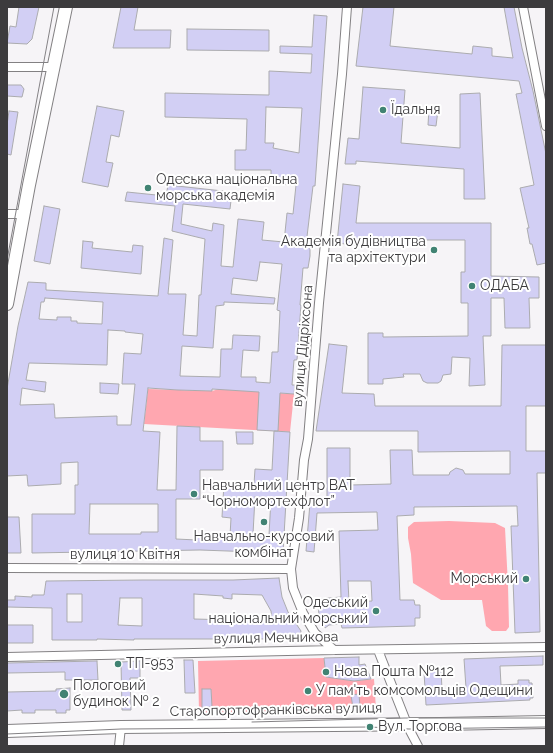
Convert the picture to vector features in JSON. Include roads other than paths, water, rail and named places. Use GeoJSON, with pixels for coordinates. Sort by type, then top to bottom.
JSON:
{"type":"FeatureCollection","features":[{"type":"Feature","properties":{"kind":"main road"},"geometry":{"type":"LineString","coordinates":[[7,304],[66,7]]}},
{"type":"Feature","properties":{"kind":"main road","name":"Старопортофранківська вулиця"},"geometry":{"type":"LineString","coordinates":[[7,731],[121,727],[546,722]]}},
{"type":"Feature","properties":{"kind":"street","name":"вулиця Дідріхсона"},"geometry":{"type":"LineString","coordinates":[[334,650],[315,633],[304,613],[293,588],[291,569],[299,518],[304,460],[308,439],[319,303],[342,74],[347,7]]}},
{"type":"Feature","properties":{"kind":"street"},"geometry":{"type":"LineString","coordinates":[[523,7],[546,126]]}},
{"type":"Feature","properties":{"kind":"street"},"geometry":{"type":"LineString","coordinates":[[7,66],[54,67]]}},
{"type":"Feature","properties":{"kind":"street"},"geometry":{"type":"LineString","coordinates":[[7,214],[24,214]]}},
{"type":"Feature","properties":{"kind":"street","name":"вулиця 10 Квітня"},"geometry":{"type":"LineString","coordinates":[[7,568],[291,569]]}},
{"type":"Feature","properties":{"kind":"street","name":"вулиця Мечникова"},"geometry":{"type":"LineString","coordinates":[[7,657],[546,647]]}},
{"type":"Feature","properties":{"kind":"street"},"geometry":{"type":"LineString","coordinates":[[378,650],[407,724],[418,746]]}},
{"type":"Feature","properties":{"kind":"street"},"geometry":{"type":"LineString","coordinates":[[119,746],[121,727]]}},
{"type":"Feature","properties":{"kind":"tram line"},"geometry":{"type":"LineString","coordinates":[[7,260],[54,7]]}},
{"type":"Feature","properties":{"kind":"tram line"},"geometry":{"type":"LineString","coordinates":[[252,722],[405,718],[546,718]]}},
{"type":"Feature","properties":{"kind":"tram line"},"geometry":{"type":"LineString","coordinates":[[7,734],[121,729],[370,727],[409,729],[546,727]]}},
{"type":"Feature","properties":{"kind":"place","name":"Їдальня"},"geometry":{"type":"Point","coordinates":[383,110]}},
{"type":"Feature","properties":{"kind":"place","name":"Одеська національна морська академія"},"geometry":{"type":"Point","coordinates":[148,188]}},
{"type":"Feature","properties":{"kind":"place","name":"Академія будівництва та архітектури"},"geometry":{"type":"Point","coordinates":[434,250]}},
{"type":"Feature","properties":{"kind":"place","name":"ОДАБА"},"geometry":{"type":"Point","coordinates":[472,286]}},
{"type":"Feature","properties":{"kind":"place","name":"Навчальний центр ВАТ “Чорномортехфлот”"},"geometry":{"type":"Point","coordinates":[194,494]}},
{"type":"Feature","properties":{"kind":"place","name":"Навчально-курсовий комбінат"},"geometry":{"type":"Point","coordinates":[264,522]}},
{"type":"Feature","properties":{"kind":"place","name":"Морський"},"geometry":{"type":"Point","coordinates":[526,579]}},
{"type":"Feature","properties":{"kind":"place","name":"Одеський національний морський"},"geometry":{"type":"Point","coordinates":[376,611]}},
{"type":"Feature","properties":{"kind":"place","name":"ТП-953"},"geometry":{"type":"Point","coordinates":[118,664]}},
{"type":"Feature","properties":{"kind":"place","name":"Нова Пошта №112"},"geometry":{"type":"Point","coordinates":[326,672]}},
{"type":"Feature","properties":{"kind":"place","name":"У пам'ть комсомольців Одещини"},"geometry":{"type":"Point","coordinates":[308,691]}},
{"type":"Feature","properties":{"kind":"place","name":"Пологовий будинок № 2"},"geometry":{"type":"Point","coordinates":[64,694]}},
{"type":"Feature","properties":{"kind":"place","name":"Вул. Торгова"},"geometry":{"type":"Point","coordinates":[370,727]}}]}
